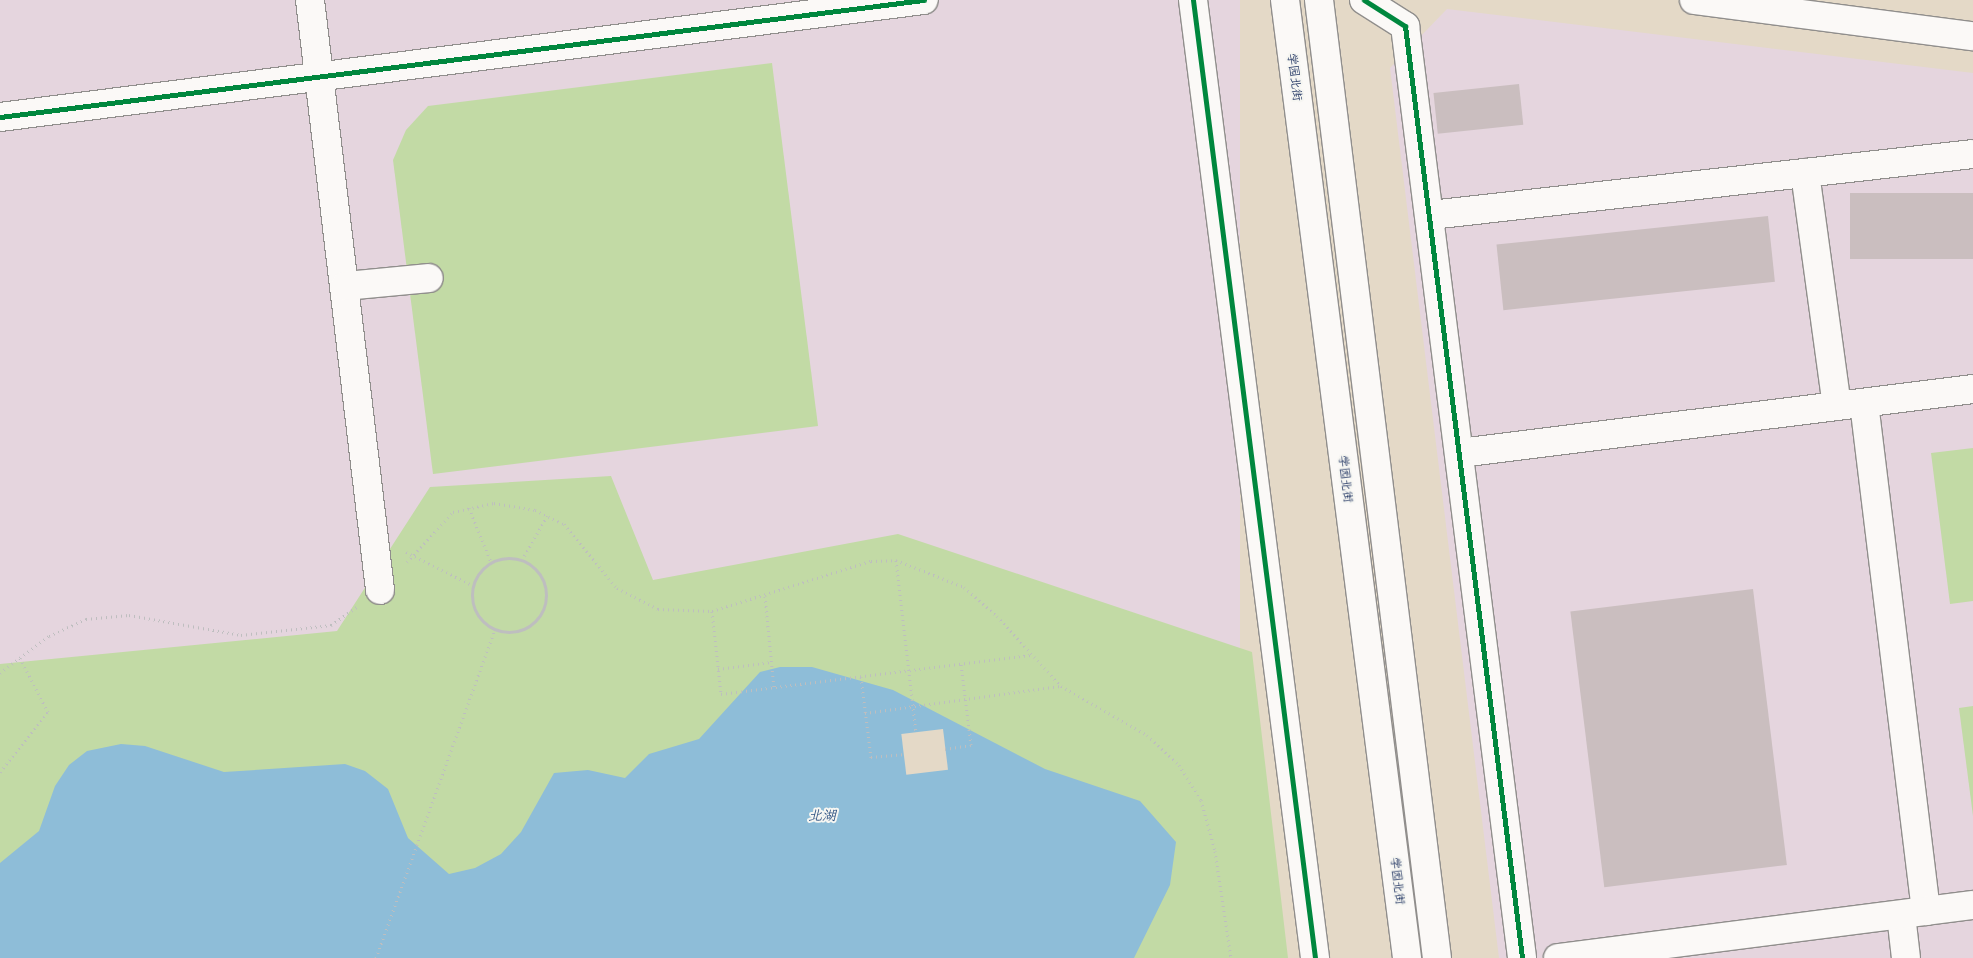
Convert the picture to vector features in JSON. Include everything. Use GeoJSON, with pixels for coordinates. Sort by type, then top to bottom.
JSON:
{"type":"FeatureCollection","features":[{"type":"Feature","properties":{"kind":"street"},"geometry":{"type":"LineString","coordinates":[[310,0],[380,590]]}},
{"type":"Feature","properties":{"kind":"street"},"geometry":{"type":"LineString","coordinates":[[0,117],[319,76],[807,7],[924,0]]}},
{"type":"Feature","properties":{"kind":"street"},"geometry":{"type":"LineString","coordinates":[[1193,0],[1315,958]]}},
{"type":"Feature","properties":{"kind":"street","name":"学园北街"},"geometry":{"type":"LineString","coordinates":[[1285,0],[1408,958]]}},
{"type":"Feature","properties":{"kind":"street"},"geometry":{"type":"LineString","coordinates":[[1319,0],[1438,958]]}},
{"type":"Feature","properties":{"kind":"street"},"geometry":{"type":"LineString","coordinates":[[1364,0],[1405,26],[1431,215],[1522,958]]}},
{"type":"Feature","properties":{"kind":"street"},"geometry":{"type":"LineString","coordinates":[[1694,0],[1973,36]]}},
{"type":"Feature","properties":{"kind":"street"},"geometry":{"type":"LineString","coordinates":[[1431,215],[1973,154]]}},
{"type":"Feature","properties":{"kind":"street"},"geometry":{"type":"LineString","coordinates":[[1805,173],[1836,406]]}},
{"type":"Feature","properties":{"kind":"street"},"geometry":{"type":"LineString","coordinates":[[345,286],[429,278]]}},
{"type":"Feature","properties":{"kind":"street"},"geometry":{"type":"LineString","coordinates":[[1460,453],[1973,389]]}},
{"type":"Feature","properties":{"kind":"street"},"geometry":{"type":"LineString","coordinates":[[1864,403],[1914,913],[1906,958]]}},
{"type":"Feature","properties":{"kind":"street"},"geometry":{"type":"LineString","coordinates":[[1558,958],[1973,906]]}},
{"type":"Feature","properties":{"kind":"path"},"geometry":{"type":"LineString","coordinates":[[0,673],[19,656],[86,619],[129,615],[241,635],[331,625],[380,590],[453,512],[494,503],[547,516],[564,524],[617,588],[658,609],[712,611],[765,596],[871,561],[896,560],[964,587],[998,616],[1031,655],[1061,686],[1147,735],[1179,765],[1201,800],[1215,850],[1231,958]]}},
{"type":"Feature","properties":{"kind":"path"},"geometry":{"type":"LineString","coordinates":[[469,508],[491,562]]}},
{"type":"Feature","properties":{"kind":"path"},"geometry":{"type":"LineString","coordinates":[[522,560],[547,516]]}},
{"type":"Feature","properties":{"kind":"path"},"geometry":{"type":"LineString","coordinates":[[374,537],[472,585]]}},
{"type":"Feature","properties":{"kind":"path"},"geometry":{"type":"LineString","coordinates":[[510,557],[522,560],[537,570],[546,586],[543,610],[526,628],[495,630],[474,610],[472,585],[491,562],[510,557]]}},
{"type":"Feature","properties":{"kind":"path"},"geometry":{"type":"LineString","coordinates":[[896,560],[916,733]]}},
{"type":"Feature","properties":{"kind":"path"},"geometry":{"type":"LineString","coordinates":[[765,596],[774,687]]}},
{"type":"Feature","properties":{"kind":"path"},"geometry":{"type":"LineString","coordinates":[[712,611],[721,694],[1031,655]]}},
{"type":"Feature","properties":{"kind":"path"},"geometry":{"type":"LineString","coordinates":[[376,958],[495,630]]}},
{"type":"Feature","properties":{"kind":"path"},"geometry":{"type":"LineString","coordinates":[[0,772],[48,712],[19,656]]}},
{"type":"Feature","properties":{"kind":"path"},"geometry":{"type":"LineString","coordinates":[[718,669],[771,662]]}},
{"type":"Feature","properties":{"kind":"path"},"geometry":{"type":"LineString","coordinates":[[945,749],[971,745],[961,664]]}},
{"type":"Feature","properties":{"kind":"path"},"geometry":{"type":"LineString","coordinates":[[861,677],[871,757],[904,754]]}},
{"type":"Feature","properties":{"kind":"path"},"geometry":{"type":"LineString","coordinates":[[865,713],[1061,686]]}},
{"type":"Feature","properties":{"kind":"shaded area"},"geometry":{"type":"Polygon","coordinates":[[[0,0],[1240,0],[1240,958],[0,958],[0,0]]]}},
{"type":"Feature","properties":{"kind":"shaded area"},"geometry":{"type":"Polygon","coordinates":[[[1447,9],[1973,73],[1973,958],[1499,958],[1390,68],[1447,9]]]}},
{"type":"Feature","properties":{"kind":"green space"},"geometry":{"type":"Polygon","coordinates":[[[772,63],[818,426],[433,474],[393,160],[406,130],[428,106],[772,63]]]}},
{"type":"Feature","properties":{"kind":"green space"},"geometry":{"type":"Polygon","coordinates":[[[1973,448],[1973,601],[1950,604],[1931,453],[1973,448]]]}},
{"type":"Feature","properties":{"kind":"green space"},"geometry":{"type":"Polygon","coordinates":[[[611,476],[653,580],[898,534],[1252,652],[1288,958],[0,958],[0,664],[337,631],[430,487],[611,476]]]}},
{"type":"Feature","properties":{"kind":"green space"},"geometry":{"type":"Polygon","coordinates":[[[1973,706],[1973,816],[1959,708],[1973,706]]]}},
{"type":"Feature","properties":{"kind":"water","name":"北湖"},"geometry":{"type":"Polygon","coordinates":[[[780,667],[812,667],[893,690],[1045,769],[1140,801],[1176,842],[1170,885],[1134,958],[0,958],[0,863],[39,831],[55,786],[69,765],[87,751],[121,744],[145,746],[224,772],[345,764],[365,771],[388,789],[408,838],[449,874],[475,868],[501,854],[521,832],[554,773],[588,770],[625,778],[649,754],[699,739],[760,672],[780,667]]]}},
{"type":"Feature","properties":{"kind":"pier"},"geometry":{"type":"Polygon","coordinates":[[[943,729],[948,770],[906,775],[901,734],[943,729]]]}},
{"type":"Feature","properties":{"kind":"building"},"geometry":{"type":"Polygon","coordinates":[[[1519,84],[1523,125],[1438,134],[1433,93],[1519,84]]]}},
{"type":"Feature","properties":{"kind":"building"},"geometry":{"type":"Polygon","coordinates":[[[1850,193],[1973,193],[1973,259],[1850,259],[1850,193]]]}},
{"type":"Feature","properties":{"kind":"building"},"geometry":{"type":"Polygon","coordinates":[[[1768,216],[1775,282],[1503,310],[1496,245],[1768,216]]]}},
{"type":"Feature","properties":{"kind":"building"},"geometry":{"type":"Polygon","coordinates":[[[1753,589],[1787,865],[1604,887],[1570,611],[1753,589]]]}},
{"type":"Feature","properties":{"kind":"cycle path"},"geometry":{"type":"LineString","coordinates":[[0,117],[924,0]]}},
{"type":"Feature","properties":{"kind":"cycle path"},"geometry":{"type":"LineString","coordinates":[[1193,0],[1315,958]]}},
{"type":"Feature","properties":{"kind":"cycle path"},"geometry":{"type":"LineString","coordinates":[[1364,0],[1405,26],[1522,958]]}}]}
